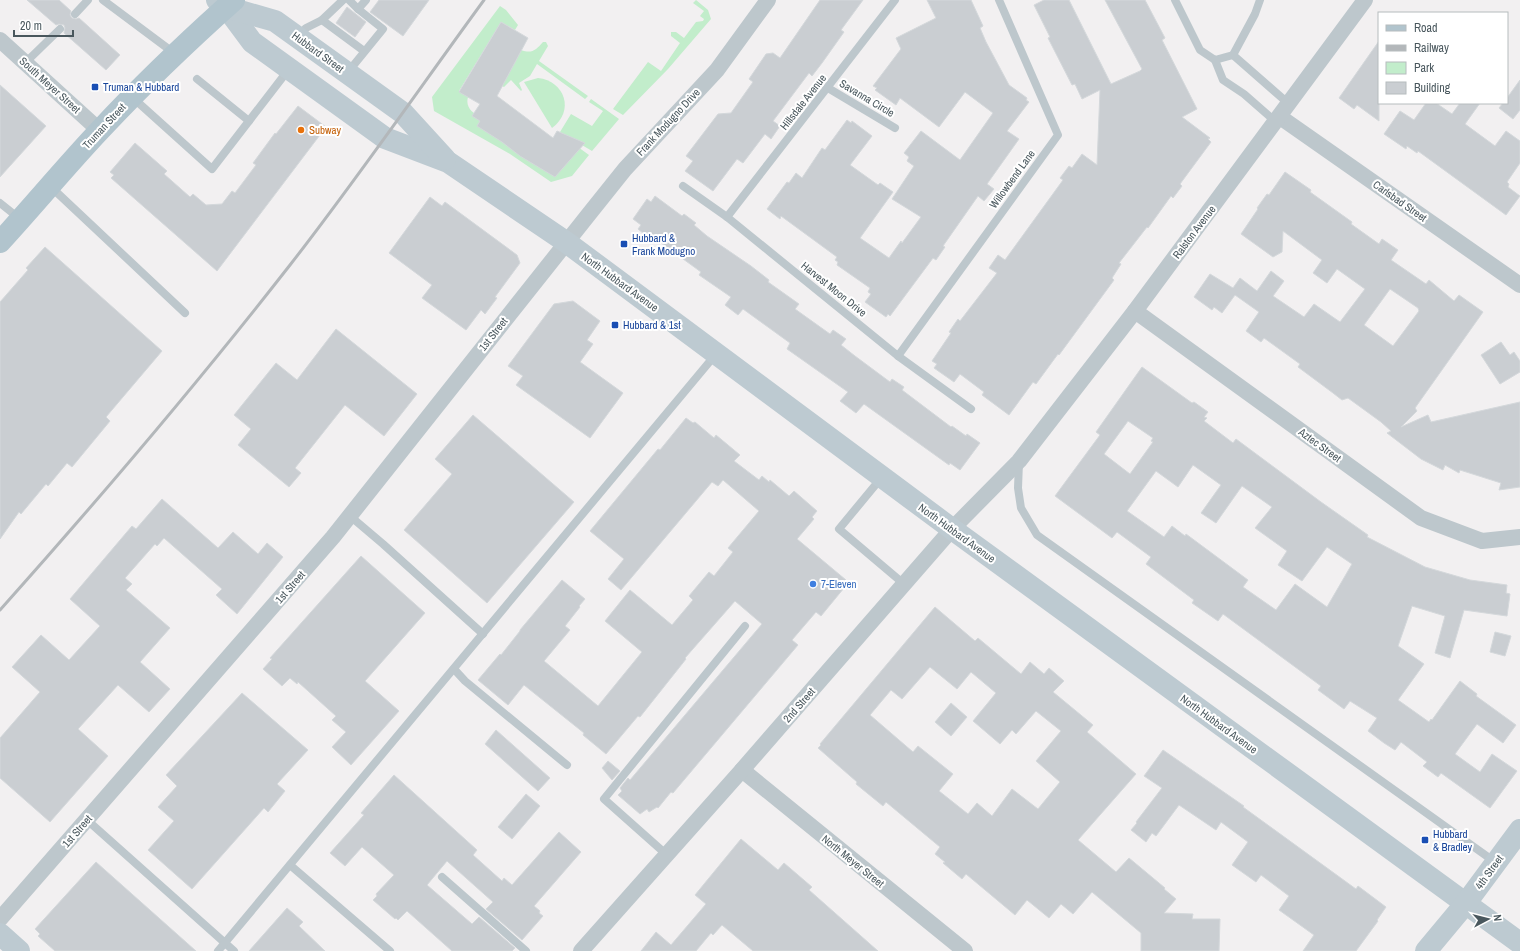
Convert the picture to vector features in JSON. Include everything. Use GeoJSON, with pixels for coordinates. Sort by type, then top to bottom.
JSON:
{"type":"FeatureCollection","features":[{"type":"Feature","properties":{"kind":"main road","name":"Truman Street"},"geometry":{"type":"LineString","coordinates":[[0,242],[99,130],[226,2]]}},
{"type":"Feature","properties":{"kind":"main road","name":"Hubbard Street"},"geometry":{"type":"LineString","coordinates":[[226,2],[276,21],[403,113]]}},
{"type":"Feature","properties":{"kind":"main road"},"geometry":{"type":"LineString","coordinates":[[226,2],[252,42],[289,69]]}},
{"type":"Feature","properties":{"kind":"main road","name":"North Hubbard Avenue"},"geometry":{"type":"LineString","coordinates":[[289,69],[385,138],[448,162],[566,242],[952,529],[1466,903]]}},
{"type":"Feature","properties":{"kind":"main road","name":"North Hubbard Avenue"},"geometry":{"type":"LineString","coordinates":[[403,113],[448,162]]}},
{"type":"Feature","properties":{"kind":"main road","name":"4th Street"},"geometry":{"type":"LineString","coordinates":[[1426,951],[1466,903],[1520,830]]}},
{"type":"Feature","properties":{"kind":"main road"},"geometry":{"type":"LineString","coordinates":[[1466,903],[1520,943]]}},
{"type":"Feature","properties":{"kind":"main road"},"geometry":{"type":"LineString","coordinates":[[0,934],[19,951]]}},
{"type":"Feature","properties":{"kind":"street","name":"Frank Modugno Drive"},"geometry":{"type":"LineString","coordinates":[[566,242],[625,169],[717,70],[768,0]]}},
{"type":"Feature","properties":{"kind":"street","name":"Ralston Avenue"},"geometry":{"type":"LineString","coordinates":[[1019,461],[1135,311],[1365,0]]}},
{"type":"Feature","properties":{"kind":"street","name":"South Meyer Street"},"geometry":{"type":"LineString","coordinates":[[0,40],[99,130]]}},
{"type":"Feature","properties":{"kind":"street","name":"Carlsbad Street"},"geometry":{"type":"LineString","coordinates":[[1278,119],[1520,285]]}},
{"type":"Feature","properties":{"kind":"street","name":"1st Street"},"geometry":{"type":"LineString","coordinates":[[0,919],[333,537],[566,242]]}},
{"type":"Feature","properties":{"kind":"street","name":"Aztec Street"},"geometry":{"type":"LineString","coordinates":[[1135,311],[1421,518],[1482,541],[1520,537]]}},
{"type":"Feature","properties":{"kind":"street","name":"2nd Street"},"geometry":{"type":"LineString","coordinates":[[581,951],[742,770],[952,529],[1019,461]]}},
{"type":"Feature","properties":{"kind":"street","name":"North Meyer Street"},"geometry":{"type":"LineString","coordinates":[[742,770],[965,951]]}},
{"type":"Feature","properties":{"kind":"lane"},"geometry":{"type":"LineString","coordinates":[[74,14],[88,0]]}},
{"type":"Feature","properties":{"kind":"lane"},"geometry":{"type":"LineString","coordinates":[[103,0],[175,54]]}},
{"type":"Feature","properties":{"kind":"lane"},"geometry":{"type":"LineString","coordinates":[[298,37],[306,28],[322,20],[343,0]]}},
{"type":"Feature","properties":{"kind":"lane"},"geometry":{"type":"LineString","coordinates":[[348,73],[383,29],[349,0]]}},
{"type":"Feature","properties":{"kind":"lane"},"geometry":{"type":"LineString","coordinates":[[358,9],[366,0]]}},
{"type":"Feature","properties":{"kind":"lane","name":"Hillsdale Avenue"},"geometry":{"type":"LineString","coordinates":[[727,217],[895,0]]}},
{"type":"Feature","properties":{"kind":"lane","name":"Willowbend Lane"},"geometry":{"type":"LineString","coordinates":[[898,356],[1058,135],[998,0]]}},
{"type":"Feature","properties":{"kind":"lane"},"geometry":{"type":"LineString","coordinates":[[1175,0],[1200,50],[1215,60],[1223,80],[1278,119]]}},
{"type":"Feature","properties":{"kind":"lane"},"geometry":{"type":"LineString","coordinates":[[1215,60],[1233,55],[1255,14],[1260,0]]}},
{"type":"Feature","properties":{"kind":"lane"},"geometry":{"type":"LineString","coordinates":[[322,20],[364,51]]}},
{"type":"Feature","properties":{"kind":"lane"},"geometry":{"type":"LineString","coordinates":[[25,63],[60,29]]}},
{"type":"Feature","properties":{"kind":"lane"},"geometry":{"type":"LineString","coordinates":[[1233,55],[1289,104]]}},
{"type":"Feature","properties":{"kind":"lane"},"geometry":{"type":"LineString","coordinates":[[131,97],[212,169],[289,69]]}},
{"type":"Feature","properties":{"kind":"lane"},"geometry":{"type":"LineString","coordinates":[[198,79],[249,121]]}},
{"type":"Feature","properties":{"kind":"lane","name":"Savanna Circle"},"geometry":{"type":"LineString","coordinates":[[828,88],[895,128]]}},
{"type":"Feature","properties":{"kind":"lane"},"geometry":{"type":"LineString","coordinates":[[50,186],[185,313]]}},
{"type":"Feature","properties":{"kind":"lane","name":"Harvest Moon Drive"},"geometry":{"type":"LineString","coordinates":[[683,186],[727,217],[898,356],[971,409]]}},
{"type":"Feature","properties":{"kind":"lane"},"geometry":{"type":"LineString","coordinates":[[0,203],[20,220]]}},
{"type":"Feature","properties":{"kind":"lane"},"geometry":{"type":"LineString","coordinates":[[218,951],[717,354]]}},
{"type":"Feature","properties":{"kind":"lane"},"geometry":{"type":"LineString","coordinates":[[1019,461],[1018,488],[1021,508],[1037,535],[1496,862]]}},
{"type":"Feature","properties":{"kind":"lane"},"geometry":{"type":"LineString","coordinates":[[882,477],[839,529],[904,584]]}},
{"type":"Feature","properties":{"kind":"lane"},"geometry":{"type":"LineString","coordinates":[[350,516],[483,634]]}},
{"type":"Feature","properties":{"kind":"lane"},"geometry":{"type":"LineString","coordinates":[[667,855],[604,799],[745,626]]}},
{"type":"Feature","properties":{"kind":"lane"},"geometry":{"type":"LineString","coordinates":[[454,669],[465,681],[567,765]]}},
{"type":"Feature","properties":{"kind":"lane"},"geometry":{"type":"LineString","coordinates":[[87,820],[234,951]]}},
{"type":"Feature","properties":{"kind":"lane"},"geometry":{"type":"LineString","coordinates":[[290,865],[390,951]]}},
{"type":"Feature","properties":{"kind":"lane"},"geometry":{"type":"LineString","coordinates":[[442,877],[526,951]]}},
{"type":"Feature","properties":{"kind":"green space"},"geometry":{"type":"Polygon","coordinates":[[[696,0],[708,10],[711,19],[668,69],[623,115],[613,109],[648,62],[661,71],[680,43],[671,36],[671,32],[676,32],[684,38],[696,22],[703,21],[704,19],[700,16],[704,11],[693,3],[696,0]]]}},
{"type":"Feature","properties":{"kind":"green space"},"geometry":{"type":"Polygon","coordinates":[[[500,6],[506,10],[518,25],[515,30],[501,22],[459,91],[468,97],[467,101],[470,110],[482,118],[477,126],[578,147],[589,155],[572,176],[551,182],[510,154],[434,111],[432,97],[500,6]]]}},
{"type":"Feature","properties":{"kind":"green space"},"geometry":{"type":"Polygon","coordinates":[[[543,42],[546,42],[548,46],[539,61],[588,96],[585,99],[537,64],[530,76],[519,83],[522,90],[521,91],[511,80],[504,87],[502,86],[521,50],[528,52],[534,50],[543,42]]]}},
{"type":"Feature","properties":{"kind":"green space"},"geometry":{"type":"Polygon","coordinates":[[[538,78],[547,80],[555,85],[564,98],[565,106],[563,113],[559,121],[552,128],[524,82],[538,78]]]}},
{"type":"Feature","properties":{"kind":"green space"},"geometry":{"type":"Polygon","coordinates":[[[591,99],[619,119],[592,151],[560,132],[571,114],[592,126],[603,111],[589,102],[591,99]]]}},
{"type":"Feature","properties":{"kind":"building"},"geometry":{"type":"Polygon","coordinates":[[[27,0],[59,0],[71,11],[70,15],[72,18],[79,18],[120,55],[106,70],[64,33],[64,25],[56,25],[27,0]]]}},
{"type":"Feature","properties":{"kind":"building"},"geometry":{"type":"Polygon","coordinates":[[[379,0],[429,0],[403,36],[370,12],[379,0]]]}},
{"type":"Feature","properties":{"kind":"building"},"geometry":{"type":"Polygon","coordinates":[[[820,0],[863,0],[841,30],[844,32],[822,63],[812,76],[809,73],[773,121],[780,126],[771,139],[765,134],[743,163],[737,159],[713,191],[685,171],[693,161],[686,156],[718,114],[731,113],[753,82],[749,79],[766,54],[773,53],[780,58],[820,0]]]}},
{"type":"Feature","properties":{"kind":"building"},"geometry":{"type":"Polygon","coordinates":[[[927,0],[971,0],[983,26],[980,28],[986,42],[1009,85],[1027,98],[1026,100],[1029,102],[1007,131],[1019,139],[987,184],[994,189],[984,201],[978,196],[943,246],[945,247],[936,260],[933,258],[890,316],[888,314],[886,317],[865,302],[871,294],[868,292],[870,288],[837,265],[838,262],[835,260],[837,257],[781,216],[780,219],[767,209],[787,182],[789,183],[796,173],[802,178],[822,148],[825,150],[847,120],[851,123],[852,121],[872,136],[850,165],[878,185],[880,183],[893,192],[860,238],[889,258],[901,241],[902,243],[921,217],[892,199],[914,166],[907,161],[909,157],[904,153],[921,131],[960,160],[993,113],[965,92],[939,127],[900,98],[896,105],[875,90],[877,88],[873,86],[901,49],[896,38],[936,18],[927,0]]]}},
{"type":"Feature","properties":{"kind":"building"},"geometry":{"type":"Polygon","coordinates":[[[1044,0],[1069,0],[1111,84],[1142,69],[1105,0],[1145,0],[1165,38],[1162,40],[1197,109],[1182,117],[1210,138],[1208,139],[1211,142],[1180,184],[1182,186],[1173,198],[1171,196],[1148,228],[1147,227],[1119,263],[1121,264],[1112,278],[1114,280],[1059,355],[1058,354],[1036,384],[1033,382],[1009,415],[982,395],[984,392],[960,374],[954,382],[934,368],[937,364],[932,361],[951,333],[949,332],[958,319],[960,321],[997,273],[989,268],[998,255],[1005,260],[1063,180],[1060,178],[1069,166],[1072,168],[1082,154],[1097,165],[1100,90],[1082,99],[1075,84],[1072,85],[1048,38],[1050,37],[1034,5],[1044,0]]]}},
{"type":"Feature","properties":{"kind":"building"},"geometry":{"type":"Polygon","coordinates":[[[347,7],[366,22],[355,37],[336,23],[347,7]]]}},
{"type":"Feature","properties":{"kind":"building"},"geometry":{"type":"Polygon","coordinates":[[[501,22],[528,38],[497,96],[553,138],[557,131],[585,143],[555,177],[520,156],[477,126],[480,121],[472,116],[480,104],[459,92],[501,22]]]}},
{"type":"Feature","properties":{"kind":"building"},"geometry":{"type":"Polygon","coordinates":[[[1378,42],[1379,121],[1357,105],[1354,109],[1339,98],[1378,42]]]}},
{"type":"Feature","properties":{"kind":"building"},"geometry":{"type":"Polygon","coordinates":[[[1520,80],[1520,110],[1513,119],[1499,108],[1502,104],[1508,104],[1508,97],[1520,80]]]}},
{"type":"Feature","properties":{"kind":"building"},"geometry":{"type":"Polygon","coordinates":[[[0,85],[46,126],[0,177],[0,85]]]}},
{"type":"Feature","properties":{"kind":"building"},"geometry":{"type":"Polygon","coordinates":[[[1425,104],[1437,104],[1452,114],[1459,104],[1479,104],[1465,124],[1495,146],[1506,131],[1520,141],[1520,163],[1507,182],[1509,184],[1508,187],[1520,196],[1506,215],[1418,151],[1417,153],[1407,146],[1406,149],[1384,134],[1400,111],[1414,120],[1425,104]]]}},
{"type":"Feature","properties":{"kind":"building"},"geometry":{"type":"Polygon","coordinates":[[[298,106],[326,127],[217,271],[111,178],[114,175],[110,172],[135,143],[167,171],[164,174],[190,197],[193,194],[206,205],[222,204],[232,191],[235,193],[256,165],[253,163],[275,133],[276,134],[298,106]]]}},
{"type":"Feature","properties":{"kind":"building"},"geometry":{"type":"Polygon","coordinates":[[[1285,172],[1311,190],[1310,192],[1352,222],[1351,224],[1379,244],[1382,239],[1398,250],[1391,260],[1426,284],[1429,280],[1454,301],[1459,295],[1483,312],[1415,408],[1417,411],[1401,427],[1428,415],[1431,422],[1520,402],[1520,487],[1499,490],[1501,483],[1460,470],[1459,473],[1445,465],[1443,470],[1421,459],[1387,433],[1391,431],[1381,422],[1348,398],[1342,400],[1298,367],[1300,364],[1264,338],[1261,342],[1246,331],[1259,312],[1235,295],[1222,313],[1214,307],[1212,310],[1194,297],[1210,274],[1233,288],[1240,278],[1257,291],[1271,271],[1284,281],[1273,296],[1304,317],[1314,304],[1340,322],[1365,289],[1337,269],[1327,283],[1313,273],[1322,260],[1283,231],[1282,252],[1273,257],[1241,234],[1267,194],[1269,195],[1285,172]],[[1390,289],[1364,325],[1393,346],[1419,311],[1418,308],[1390,289]]]}},
{"type":"Feature","properties":{"kind":"building"},"geometry":{"type":"Polygon","coordinates":[[[655,196],[682,216],[684,214],[696,223],[694,225],[707,236],[751,266],[769,280],[768,282],[799,304],[795,309],[830,334],[833,330],[846,339],[841,345],[855,356],[890,382],[892,379],[904,387],[902,390],[951,427],[952,426],[966,436],[967,434],[980,443],[960,470],[950,463],[949,465],[864,404],[856,413],[840,401],[848,392],[787,349],[790,343],[743,309],[738,315],[725,305],[731,297],[699,275],[701,272],[657,240],[655,243],[638,229],[641,225],[633,219],[647,199],[651,202],[655,196]]]}},
{"type":"Feature","properties":{"kind":"building"},"geometry":{"type":"Polygon","coordinates":[[[430,197],[442,206],[445,202],[517,255],[520,263],[495,297],[497,298],[485,314],[481,310],[466,330],[422,298],[432,285],[389,253],[430,197]]]}},
{"type":"Feature","properties":{"kind":"building"},"geometry":{"type":"Polygon","coordinates":[[[45,247],[162,351],[106,417],[110,421],[72,467],[67,463],[48,486],[46,484],[21,514],[19,512],[0,539],[0,302],[28,270],[26,268],[45,247]]]}},
{"type":"Feature","properties":{"kind":"building"},"geometry":{"type":"Polygon","coordinates":[[[573,301],[600,321],[587,340],[593,344],[580,362],[623,393],[590,438],[516,385],[523,376],[508,366],[554,304],[573,301]]]}},
{"type":"Feature","properties":{"kind":"building"},"geometry":{"type":"Polygon","coordinates":[[[336,329],[417,394],[384,436],[345,405],[295,468],[301,473],[289,487],[238,445],[251,429],[234,415],[276,363],[297,380],[336,329]]]}},
{"type":"Feature","properties":{"kind":"building"},"geometry":{"type":"Polygon","coordinates":[[[1501,342],[1510,355],[1514,352],[1520,361],[1520,372],[1500,384],[1481,355],[1501,342]]]}},
{"type":"Feature","properties":{"kind":"building"},"geometry":{"type":"Polygon","coordinates":[[[1142,367],[1192,403],[1194,402],[1208,412],[1204,417],[1207,418],[1204,421],[1233,443],[1236,439],[1368,535],[1367,537],[1425,567],[1470,580],[1507,585],[1506,593],[1510,594],[1507,616],[1464,610],[1450,658],[1435,653],[1445,616],[1412,606],[1398,646],[1424,664],[1398,700],[1429,722],[1460,681],[1477,694],[1476,696],[1516,725],[1503,743],[1477,724],[1455,754],[1480,772],[1492,754],[1517,771],[1490,808],[1441,773],[1438,777],[1423,766],[1427,762],[1401,742],[1395,750],[1384,743],[1368,731],[1377,718],[1350,701],[1344,709],[1318,690],[1321,686],[1223,614],[1218,621],[1192,603],[1194,600],[1146,564],[1151,557],[1117,532],[1112,538],[1055,496],[1100,435],[1096,432],[1142,367]],[[1128,421],[1104,454],[1130,474],[1153,442],[1151,441],[1153,438],[1128,421]],[[1193,465],[1178,487],[1156,471],[1127,511],[1164,537],[1172,526],[1185,536],[1186,534],[1248,580],[1243,587],[1276,610],[1295,584],[1327,607],[1352,564],[1327,547],[1302,581],[1278,565],[1287,551],[1255,528],[1272,507],[1242,486],[1216,523],[1201,513],[1221,485],[1193,465]]]}},
{"type":"Feature","properties":{"kind":"building"},"geometry":{"type":"Polygon","coordinates":[[[473,415],[574,502],[487,603],[404,530],[452,474],[435,459],[473,415]]]}},
{"type":"Feature","properties":{"kind":"building"},"geometry":{"type":"Polygon","coordinates":[[[686,418],[693,423],[695,422],[714,438],[716,435],[740,455],[734,461],[759,480],[762,476],[769,482],[770,480],[789,496],[794,491],[817,511],[812,517],[814,519],[797,539],[846,580],[842,586],[844,588],[821,616],[816,612],[792,640],[798,645],[673,793],[671,792],[658,808],[657,807],[649,812],[647,809],[640,814],[618,795],[622,791],[620,788],[628,778],[630,780],[762,624],[735,601],[685,658],[686,659],[640,717],[638,716],[606,754],[583,735],[584,733],[524,685],[508,705],[478,680],[500,654],[501,655],[562,580],[585,599],[565,626],[570,630],[544,661],[598,706],[642,652],[605,621],[630,590],[672,625],[693,600],[689,596],[709,572],[714,576],[733,552],[728,548],[759,511],[723,480],[718,486],[712,482],[621,590],[608,579],[624,559],[590,531],[658,449],[660,450],[686,418]]]}},
{"type":"Feature","properties":{"kind":"building"},"geometry":{"type":"Polygon","coordinates":[[[162,499],[218,548],[233,532],[258,554],[267,543],[283,557],[237,614],[216,595],[222,589],[164,538],[157,546],[155,544],[125,578],[132,584],[126,590],[170,628],[140,662],[170,689],[149,712],[118,685],[78,729],[108,756],[50,822],[0,778],[0,738],[40,692],[12,667],[41,635],[69,660],[100,626],[70,599],[132,526],[136,529],[162,499]]]}},
{"type":"Feature","properties":{"kind":"building"},"geometry":{"type":"Polygon","coordinates":[[[361,556],[425,613],[365,681],[399,711],[351,765],[332,747],[346,732],[332,720],[336,716],[298,682],[297,684],[290,678],[282,686],[263,669],[272,659],[270,658],[361,556]]]}},
{"type":"Feature","properties":{"kind":"building"},"geometry":{"type":"Polygon","coordinates":[[[935,607],[975,641],[978,638],[1021,674],[1030,662],[1044,674],[1049,668],[1064,681],[1053,692],[1093,725],[1087,732],[1136,774],[1078,840],[1116,872],[1129,858],[1165,888],[1164,889],[1176,899],[1164,913],[1193,914],[1192,919],[1220,919],[1219,951],[1141,951],[1141,933],[1092,892],[1073,914],[1061,904],[1049,918],[1027,900],[1015,915],[966,874],[962,879],[943,863],[945,862],[935,854],[940,847],[886,802],[883,806],[856,784],[857,782],[818,748],[821,745],[820,744],[935,607]],[[930,667],[902,699],[891,690],[870,715],[913,752],[918,746],[953,774],[939,791],[968,814],[977,803],[992,816],[1012,789],[1038,809],[1060,782],[1036,761],[1061,731],[1036,711],[1016,734],[1012,730],[1000,744],[973,721],[996,693],[971,672],[957,689],[930,667]]]}},
{"type":"Feature","properties":{"kind":"building"},"geometry":{"type":"Polygon","coordinates":[[[1495,632],[1511,636],[1505,656],[1490,652],[1495,632]]]}},
{"type":"Feature","properties":{"kind":"building"},"geometry":{"type":"Polygon","coordinates":[[[242,693],[308,750],[277,784],[285,791],[268,812],[264,808],[192,889],[148,850],[174,821],[158,807],[177,786],[166,775],[242,693]]]}},
{"type":"Feature","properties":{"kind":"building"},"geometry":{"type":"Polygon","coordinates":[[[951,703],[967,717],[951,736],[935,722],[951,703]]]}},
{"type":"Feature","properties":{"kind":"building"},"geometry":{"type":"Polygon","coordinates":[[[496,730],[550,778],[538,791],[485,744],[496,730]]]}},
{"type":"Feature","properties":{"kind":"building"},"geometry":{"type":"Polygon","coordinates":[[[1163,750],[1244,806],[1243,807],[1356,889],[1358,886],[1386,907],[1377,920],[1378,921],[1356,951],[1303,951],[1314,935],[1279,910],[1289,896],[1261,875],[1256,882],[1232,865],[1248,842],[1221,822],[1216,830],[1179,805],[1156,836],[1152,833],[1146,842],[1131,830],[1162,788],[1144,776],[1163,750]]]}},
{"type":"Feature","properties":{"kind":"building"},"geometry":{"type":"Polygon","coordinates":[[[608,761],[620,771],[612,780],[602,768],[608,761]]]}},
{"type":"Feature","properties":{"kind":"building"},"geometry":{"type":"Polygon","coordinates":[[[394,775],[477,850],[473,855],[502,881],[504,878],[512,885],[559,832],[581,852],[534,906],[543,916],[522,940],[486,909],[493,902],[447,861],[427,885],[472,924],[479,917],[515,948],[512,951],[452,951],[407,911],[398,920],[373,900],[377,896],[376,894],[394,875],[362,847],[345,866],[330,853],[364,815],[361,813],[394,775]]]}},
{"type":"Feature","properties":{"kind":"building"},"geometry":{"type":"Polygon","coordinates":[[[526,794],[540,806],[512,839],[498,827],[526,794]]]}},
{"type":"Feature","properties":{"kind":"building"},"geometry":{"type":"Polygon","coordinates":[[[741,839],[778,870],[784,863],[812,887],[809,890],[878,951],[753,951],[722,925],[713,935],[711,933],[696,951],[641,951],[656,932],[671,945],[706,904],[695,895],[741,839]]]}},
{"type":"Feature","properties":{"kind":"building"},"geometry":{"type":"Polygon","coordinates":[[[96,862],[196,951],[55,951],[38,936],[40,934],[35,929],[96,862]]]}},
{"type":"Feature","properties":{"kind":"building"},"geometry":{"type":"Polygon","coordinates":[[[287,908],[303,922],[299,926],[325,951],[249,951],[287,908]]]}},
{"type":"Feature","properties":{"kind":"railway"},"geometry":{"type":"LineString","coordinates":[[0,610],[148,440],[290,265],[388,134],[484,0]]}},
{"type":"Feature","properties":{"kind":"place","name":"Truman & Hubbard"},"geometry":{"type":"Point","coordinates":[95,87]}},
{"type":"Feature","properties":{"kind":"place","name":"Subway"},"geometry":{"type":"Point","coordinates":[301,130]}},
{"type":"Feature","properties":{"kind":"place","name":"Hubbard & Frank Modugno"},"geometry":{"type":"Point","coordinates":[624,244]}},
{"type":"Feature","properties":{"kind":"place","name":"Hubbard & 1st"},"geometry":{"type":"Point","coordinates":[615,325]}},
{"type":"Feature","properties":{"kind":"place","name":"7-Eleven"},"geometry":{"type":"Point","coordinates":[813,584]}},
{"type":"Feature","properties":{"kind":"place","name":"Hubbard & Bradley"},"geometry":{"type":"Point","coordinates":[1425,840]}}]}
